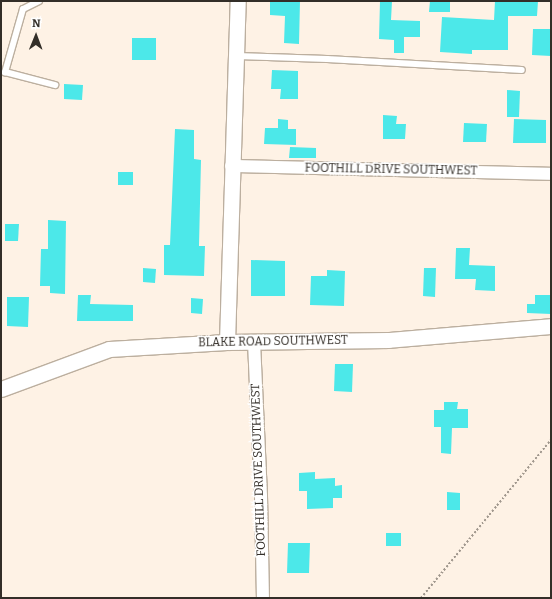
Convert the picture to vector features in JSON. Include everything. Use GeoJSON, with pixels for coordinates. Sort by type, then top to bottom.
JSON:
{"type":"FeatureCollection","features":[{"type":"Feature","properties":{"kind":"street"},"geometry":{"type":"LineString","coordinates":[[227,342],[231,166],[238,1]]}},
{"type":"Feature","properties":{"kind":"street","name":"FOOTHILL DRIVE SOUTHWEST"},"geometry":{"type":"LineString","coordinates":[[231,166],[551,174]]}},
{"type":"Feature","properties":{"kind":"street","name":"BLAKE ROAD SOUTHWEST"},"geometry":{"type":"LineString","coordinates":[[1,389],[109,349],[227,342],[388,340],[551,326]]}},
{"type":"Feature","properties":{"kind":"street","name":"FOOTHILL DRIVE SOUTHWEST"},"geometry":{"type":"LineString","coordinates":[[254,342],[261,496],[263,598]]}},
{"type":"Feature","properties":{"kind":"lane"},"geometry":{"type":"LineString","coordinates":[[39,1],[23,9],[3,72],[55,84]]}},
{"type":"Feature","properties":{"kind":"lane"},"geometry":{"type":"LineString","coordinates":[[236,56],[327,59],[522,70]]}},
{"type":"Feature","properties":{"kind":"path"},"geometry":{"type":"LineString","coordinates":[[421,598],[551,440]]}},
{"type":"Feature","properties":{"kind":"building"},"geometry":{"type":"Polygon","coordinates":[[[270,1],[300,1],[299,44],[284,43],[285,16],[270,15],[270,1]]]}},
{"type":"Feature","properties":{"kind":"building"},"geometry":{"type":"Polygon","coordinates":[[[380,1],[392,1],[391,20],[420,21],[420,37],[404,37],[404,53],[394,53],[394,40],[379,39],[380,1]]]}},
{"type":"Feature","properties":{"kind":"building"},"geometry":{"type":"Polygon","coordinates":[[[430,1],[450,1],[450,12],[429,12],[430,1]]]}},
{"type":"Feature","properties":{"kind":"building"},"geometry":{"type":"Polygon","coordinates":[[[495,1],[538,1],[537,16],[508,16],[508,50],[472,50],[472,54],[440,52],[442,17],[494,20],[495,1]]]}},
{"type":"Feature","properties":{"kind":"building"},"geometry":{"type":"Polygon","coordinates":[[[533,29],[551,29],[551,56],[532,55],[533,29]]]}},
{"type":"Feature","properties":{"kind":"building"},"geometry":{"type":"Polygon","coordinates":[[[132,38],[156,38],[156,60],[132,60],[132,38]]]}},
{"type":"Feature","properties":{"kind":"building"},"geometry":{"type":"Polygon","coordinates":[[[272,70],[298,71],[298,99],[280,99],[281,89],[271,89],[272,70]]]}},
{"type":"Feature","properties":{"kind":"building"},"geometry":{"type":"Polygon","coordinates":[[[64,84],[83,85],[82,100],[64,99],[64,84]]]}},
{"type":"Feature","properties":{"kind":"building"},"geometry":{"type":"Polygon","coordinates":[[[507,90],[520,91],[519,117],[507,117],[507,90]]]}},
{"type":"Feature","properties":{"kind":"building"},"geometry":{"type":"Polygon","coordinates":[[[383,115],[397,116],[396,124],[406,124],[405,139],[383,139],[383,115]]]}},
{"type":"Feature","properties":{"kind":"building"},"geometry":{"type":"Polygon","coordinates":[[[278,119],[288,120],[288,129],[296,129],[296,145],[264,144],[265,128],[278,128],[278,119]]]}},
{"type":"Feature","properties":{"kind":"building"},"geometry":{"type":"Polygon","coordinates":[[[514,119],[546,120],[546,143],[513,143],[514,119]]]}},
{"type":"Feature","properties":{"kind":"building"},"geometry":{"type":"Polygon","coordinates":[[[464,123],[487,124],[486,142],[463,142],[464,123]]]}},
{"type":"Feature","properties":{"kind":"building"},"geometry":{"type":"Polygon","coordinates":[[[175,129],[194,130],[194,159],[201,160],[199,246],[205,246],[204,276],[164,275],[164,245],[170,245],[175,129]]]}},
{"type":"Feature","properties":{"kind":"building"},"geometry":{"type":"Polygon","coordinates":[[[290,147],[316,148],[316,158],[289,158],[290,147]]]}},
{"type":"Feature","properties":{"kind":"building"},"geometry":{"type":"Polygon","coordinates":[[[118,172],[133,172],[133,185],[118,185],[118,172]]]}},
{"type":"Feature","properties":{"kind":"building"},"geometry":{"type":"Polygon","coordinates":[[[48,220],[66,221],[65,294],[50,293],[50,286],[40,286],[41,249],[48,249],[48,220]]]}},
{"type":"Feature","properties":{"kind":"building"},"geometry":{"type":"Polygon","coordinates":[[[5,224],[19,224],[18,241],[5,241],[5,224]]]}},
{"type":"Feature","properties":{"kind":"building"},"geometry":{"type":"Polygon","coordinates":[[[456,248],[470,248],[469,265],[495,266],[495,291],[475,290],[476,279],[455,279],[456,248]]]}},
{"type":"Feature","properties":{"kind":"building"},"geometry":{"type":"Polygon","coordinates":[[[251,260],[285,261],[285,296],[251,296],[251,260]]]}},
{"type":"Feature","properties":{"kind":"building"},"geometry":{"type":"Polygon","coordinates":[[[143,268],[156,269],[155,283],[143,282],[143,268]]]}},
{"type":"Feature","properties":{"kind":"building"},"geometry":{"type":"Polygon","coordinates":[[[424,268],[436,268],[435,297],[423,296],[424,268]]]}},
{"type":"Feature","properties":{"kind":"building"},"geometry":{"type":"Polygon","coordinates":[[[327,270],[345,271],[344,306],[310,305],[311,276],[327,276],[327,270]]]}},
{"type":"Feature","properties":{"kind":"building"},"geometry":{"type":"Polygon","coordinates":[[[78,295],[91,295],[90,304],[133,305],[133,321],[77,321],[78,295]]]}},
{"type":"Feature","properties":{"kind":"building"},"geometry":{"type":"Polygon","coordinates":[[[535,295],[551,295],[551,314],[527,313],[527,304],[535,304],[535,295]]]}},
{"type":"Feature","properties":{"kind":"building"},"geometry":{"type":"Polygon","coordinates":[[[7,297],[29,297],[28,327],[7,326],[7,297]]]}},
{"type":"Feature","properties":{"kind":"building"},"geometry":{"type":"Polygon","coordinates":[[[191,298],[203,299],[202,314],[191,313],[191,298]]]}},
{"type":"Feature","properties":{"kind":"building"},"geometry":{"type":"Polygon","coordinates":[[[335,364],[353,364],[352,392],[334,391],[335,364]]]}},
{"type":"Feature","properties":{"kind":"building"},"geometry":{"type":"Polygon","coordinates":[[[444,402],[458,402],[457,409],[468,409],[468,428],[452,428],[451,454],[441,453],[441,427],[434,427],[434,410],[444,410],[444,402]]]}},
{"type":"Feature","properties":{"kind":"building"},"geometry":{"type":"Polygon","coordinates":[[[315,472],[315,479],[335,478],[335,486],[342,485],[342,498],[333,498],[333,508],[307,509],[307,491],[299,491],[299,473],[315,472]]]}},
{"type":"Feature","properties":{"kind":"building"},"geometry":{"type":"Polygon","coordinates":[[[447,492],[460,493],[460,510],[447,510],[447,492]]]}},
{"type":"Feature","properties":{"kind":"building"},"geometry":{"type":"Polygon","coordinates":[[[386,533],[401,533],[401,546],[386,546],[386,533]]]}},
{"type":"Feature","properties":{"kind":"building"},"geometry":{"type":"Polygon","coordinates":[[[288,543],[310,543],[309,573],[287,573],[288,543]]]}}]}
